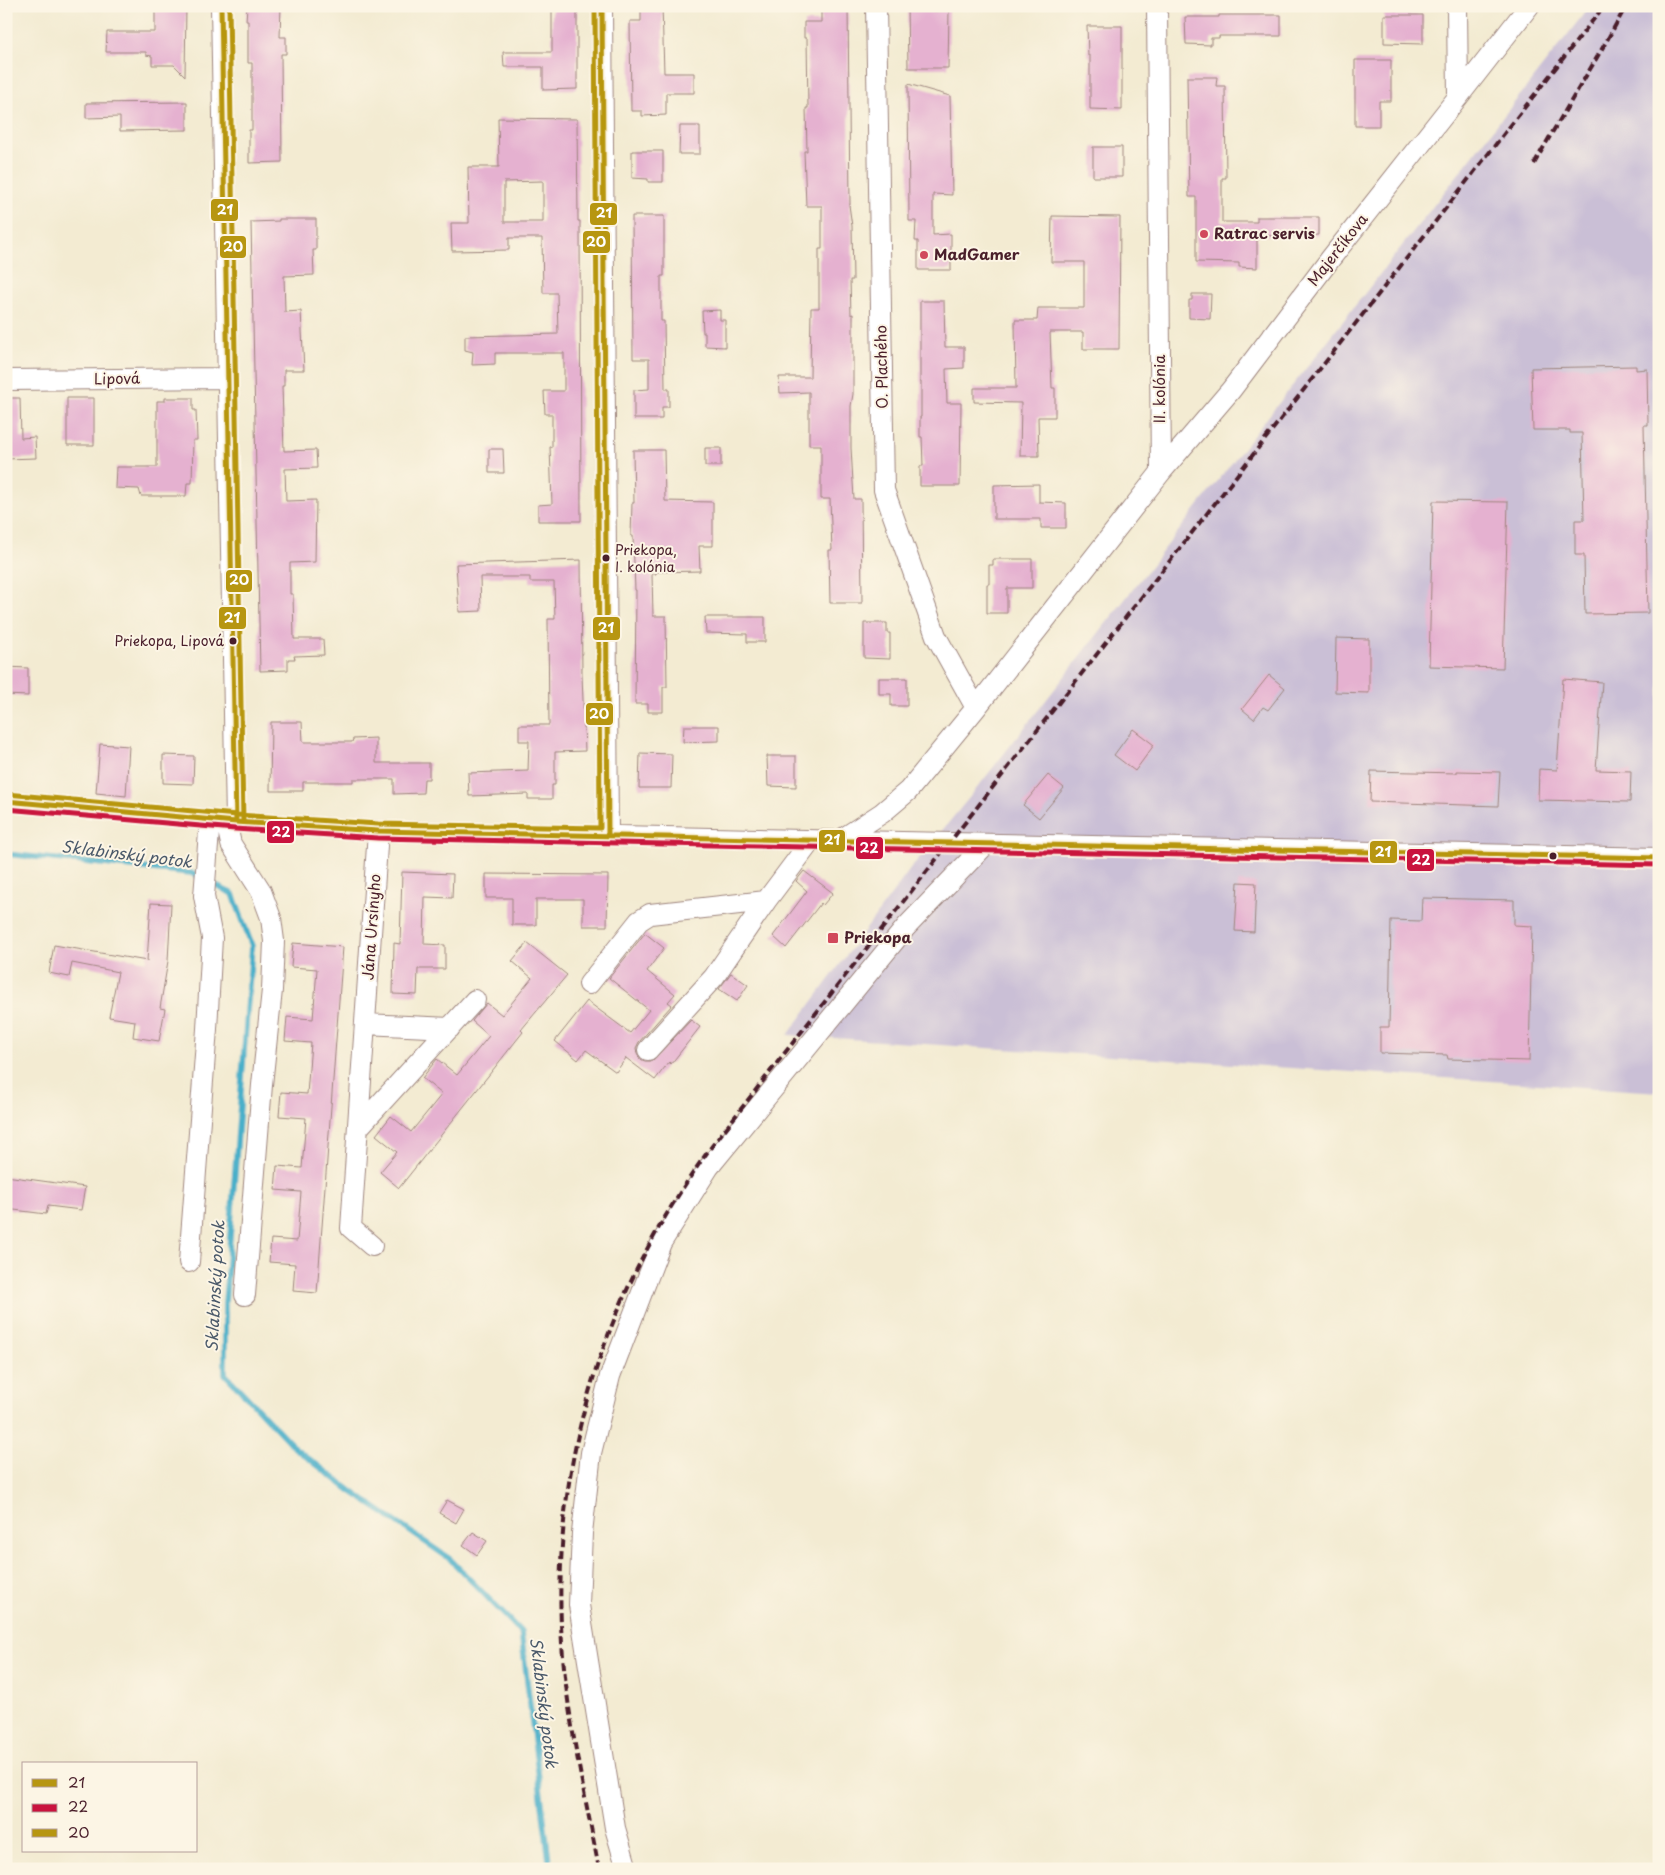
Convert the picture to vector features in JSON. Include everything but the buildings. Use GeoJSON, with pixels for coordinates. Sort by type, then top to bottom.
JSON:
{"type":"FeatureCollection","features":[{"type":"Feature","properties":{"kind":"street"},"geometry":{"type":"LineString","coordinates":[[221,6],[228,378],[224,821],[231,844],[261,891],[272,918],[274,941],[272,990],[262,1084],[245,1295]]}},
{"type":"Feature","properties":{"kind":"street"},"geometry":{"type":"LineString","coordinates":[[602,6],[608,836]]}},
{"type":"Feature","properties":{"kind":"street","name":"O. Plachého"},"geometry":{"type":"LineString","coordinates":[[876,6],[884,490],[936,636],[976,708]]}},
{"type":"Feature","properties":{"kind":"street","name":"II. kolónia"},"geometry":{"type":"LineString","coordinates":[[1158,6],[1161,472]]}},
{"type":"Feature","properties":{"kind":"street"},"geometry":{"type":"LineString","coordinates":[[1457,6],[1458,97]]}},
{"type":"Feature","properties":{"kind":"street","name":"Majerčíkova"},"geometry":{"type":"LineString","coordinates":[[1161,472],[1231,390],[1331,258],[1529,6]]}},
{"type":"Feature","properties":{"kind":"street","name":"Lipová"},"geometry":{"type":"LineString","coordinates":[[6,380],[228,378]]}},
{"type":"Feature","properties":{"kind":"street"},"geometry":{"type":"LineString","coordinates":[[838,841],[882,813],[908,791],[976,708],[1161,472]]}},
{"type":"Feature","properties":{"kind":"street"},"geometry":{"type":"LineString","coordinates":[[6,801],[224,821],[378,831],[1659,858]]}},
{"type":"Feature","properties":{"kind":"street"},"geometry":{"type":"LineString","coordinates":[[189,1262],[212,938],[204,896],[208,842],[224,821]]}},
{"type":"Feature","properties":{"kind":"street","name":"Jána Ursínyho"},"geometry":{"type":"LineString","coordinates":[[372,1246],[351,1228],[378,831]]}},
{"type":"Feature","properties":{"kind":"street"},"geometry":{"type":"LineString","coordinates":[[648,1050],[714,977],[811,840]]}},
{"type":"Feature","properties":{"kind":"street"},"geometry":{"type":"LineString","coordinates":[[627,1869],[615,1828],[579,1605],[582,1533],[592,1453],[610,1376],[661,1243],[709,1167],[906,927],[985,845]]}},
{"type":"Feature","properties":{"kind":"street"},"geometry":{"type":"LineString","coordinates":[[589,984],[639,921],[650,914],[766,901]]}},
{"type":"Feature","properties":{"kind":"street"},"geometry":{"type":"LineString","coordinates":[[358,1128],[475,1000]]}},
{"type":"Feature","properties":{"kind":"street"},"geometry":{"type":"LineString","coordinates":[[365,1024],[450,1028]]}},
{"type":"Feature","properties":{"kind":"shaded area"},"geometry":{"type":"Polygon","coordinates":[[[1590,6],[1659,6],[1659,1092],[788,1035],[911,868],[974,792],[1590,6]]]}},
{"type":"Feature","properties":{"kind":"waterway","name":"Sklabinský potok"},"geometry":{"type":"LineString","coordinates":[[6,854],[191,873],[202,878]]}},
{"type":"Feature","properties":{"kind":"waterway","name":"Sklabinský potok"},"geometry":{"type":"LineString","coordinates":[[210,883],[233,894],[252,946],[225,1303],[225,1374],[295,1448],[351,1491],[450,1559],[521,1632],[550,1869]]}},
{"type":"Feature","properties":{"kind":"railway"},"geometry":{"type":"LineString","coordinates":[[599,1869],[577,1756],[564,1671],[561,1576],[565,1509],[576,1444],[592,1381],[614,1319],[642,1259],[674,1202],[712,1146],[1604,6]]}},
{"type":"Feature","properties":{"kind":"railway"},"geometry":{"type":"LineString","coordinates":[[1534,164],[1626,6]]}},
{"type":"Feature","properties":{"kind":"transit line","name":"21"},"geometry":{"type":"LineString","coordinates":[[221,6],[236,822]]}},
{"type":"Feature","properties":{"kind":"transit line","name":"20"},"geometry":{"type":"LineString","coordinates":[[229,6],[243,822]]}},
{"type":"Feature","properties":{"kind":"transit line","name":"20"},"geometry":{"type":"LineString","coordinates":[[7,794],[237,815],[378,824],[600,828],[595,6]]}},
{"type":"Feature","properties":{"kind":"transit line","name":"21"},"geometry":{"type":"LineString","coordinates":[[602,6],[608,836]]}},
{"type":"Feature","properties":{"kind":"transit line","name":"21"},"geometry":{"type":"LineString","coordinates":[[6,801],[236,822],[378,831],[1659,858]]}},
{"type":"Feature","properties":{"kind":"transit line","name":"22"},"geometry":{"type":"LineString","coordinates":[[6,809],[235,829],[378,838],[1659,865]]}},
{"type":"Feature","properties":{"kind":"place","name":"Ratrac servis"},"geometry":{"type":"Point","coordinates":[1204,234]}},
{"type":"Feature","properties":{"kind":"place","name":"MadGamer"},"geometry":{"type":"Point","coordinates":[924,255]}},
{"type":"Feature","properties":{"kind":"place","name":"Priekopa, I. kolónia"},"geometry":{"type":"Point","coordinates":[606,558]}},
{"type":"Feature","properties":{"kind":"place","name":"Priekopa, Lipová"},"geometry":{"type":"Point","coordinates":[233,641]}},
{"type":"Feature","properties":{"kind":"place","name":"Priekopa"},"geometry":{"type":"Point","coordinates":[833,938]}}]}
